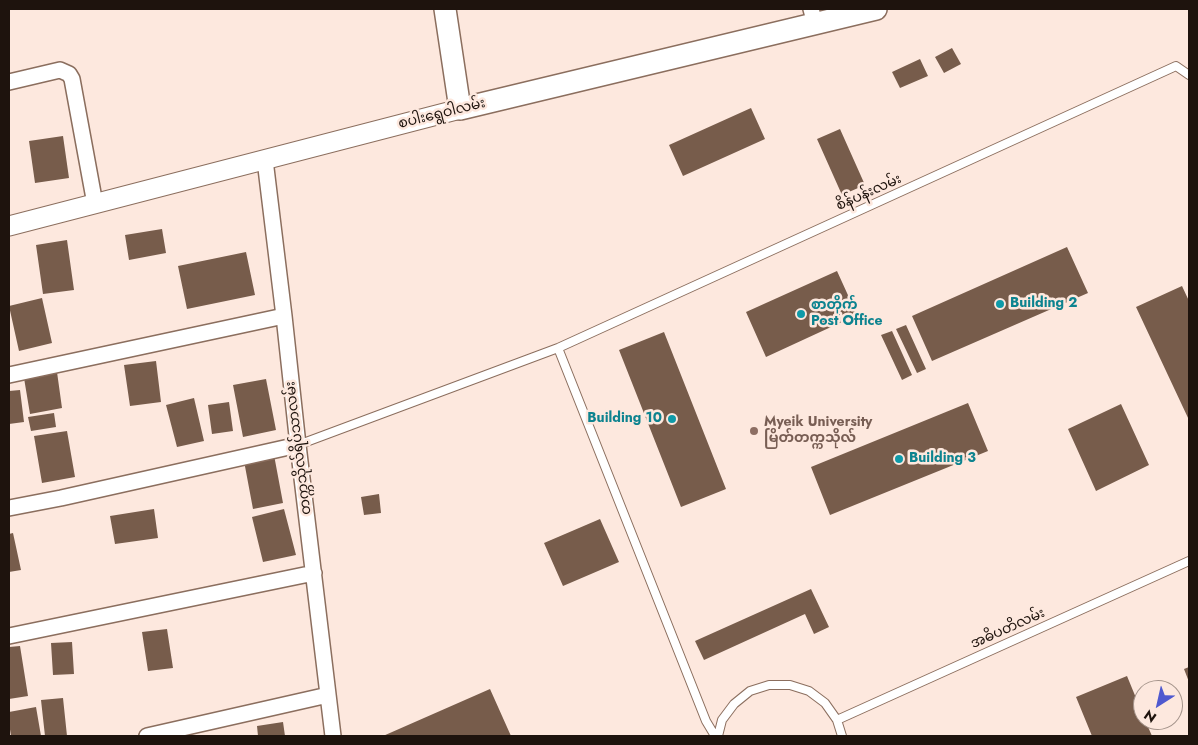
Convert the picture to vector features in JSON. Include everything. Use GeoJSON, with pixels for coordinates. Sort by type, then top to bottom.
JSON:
{"type":"FeatureCollection","features":[{"type":"Feature","properties":{"kind":"main road"},"geometry":{"type":"LineString","coordinates":[[445,9],[460,109]]}},
{"type":"Feature","properties":{"kind":"main road","name":"စပါးရွေဝါလမ်း"},"geometry":{"type":"LineString","coordinates":[[460,109],[813,16],[876,9]]}},
{"type":"Feature","properties":{"kind":"street"},"geometry":{"type":"LineString","coordinates":[[9,82],[60,70],[69,74],[72,79],[95,204]]}},
{"type":"Feature","properties":{"kind":"street","name":"စပါးရွေဝါလမ်း"},"geometry":{"type":"LineString","coordinates":[[9,226],[460,109]]}},
{"type":"Feature","properties":{"kind":"street","name":"တက္ကသိုလ်ရိပ်သာလမ်း"},"geometry":{"type":"LineString","coordinates":[[265,160],[333,736]]}},
{"type":"Feature","properties":{"kind":"street"},"geometry":{"type":"LineString","coordinates":[[9,375],[284,316]]}},
{"type":"Feature","properties":{"kind":"street"},"geometry":{"type":"LineString","coordinates":[[9,508],[298,445]]}},
{"type":"Feature","properties":{"kind":"street"},"geometry":{"type":"LineString","coordinates":[[9,636],[314,573]]}},
{"type":"Feature","properties":{"kind":"street"},"geometry":{"type":"LineString","coordinates":[[147,736],[328,695]]}},
{"type":"Feature","properties":{"kind":"lane","name":"စိန်ပန်းလမ်း"},"geometry":{"type":"LineString","coordinates":[[558,348],[1176,66],[1189,75]]}},
{"type":"Feature","properties":{"kind":"lane"},"geometry":{"type":"LineString","coordinates":[[298,445],[558,348],[706,722],[716,736]]}},
{"type":"Feature","properties":{"kind":"lane","name":"အဓိပတိလမ်း"},"geometry":{"type":"LineString","coordinates":[[837,720],[1189,561]]}},
{"type":"Feature","properties":{"kind":"lane"},"geometry":{"type":"LineString","coordinates":[[716,736],[722,720],[734,704],[750,692],[769,685],[790,685],[809,691],[825,703],[837,720],[842,736]]}},
{"type":"Feature","properties":{"kind":"building"},"geometry":{"type":"Polygon","coordinates":[[[952,48],[961,64],[944,73],[935,57],[952,48]]]}},
{"type":"Feature","properties":{"kind":"building"},"geometry":{"type":"Polygon","coordinates":[[[920,59],[928,76],[900,88],[892,72],[920,59]]]}},
{"type":"Feature","properties":{"kind":"building"},"geometry":{"type":"Polygon","coordinates":[[[751,108],[765,139],[683,176],[669,145],[751,108]]]}},
{"type":"Feature","properties":{"kind":"building"},"geometry":{"type":"Polygon","coordinates":[[[840,129],[865,185],[842,195],[817,139],[840,129]]]}},
{"type":"Feature","properties":{"kind":"building"},"geometry":{"type":"Polygon","coordinates":[[[63,136],[69,178],[35,183],[29,141],[63,136]]]}},
{"type":"Feature","properties":{"kind":"building"},"geometry":{"type":"Polygon","coordinates":[[[162,229],[166,253],[129,260],[125,235],[162,229]]]}},
{"type":"Feature","properties":{"kind":"building"},"geometry":{"type":"Polygon","coordinates":[[[67,240],[74,290],[43,294],[36,245],[67,240]]]}},
{"type":"Feature","properties":{"kind":"building","name":"Building 2"},"geometry":{"type":"Polygon","coordinates":[[[1067,247],[1088,293],[932,361],[912,316],[1067,247]]]}},
{"type":"Feature","properties":{"kind":"building"},"geometry":{"type":"Polygon","coordinates":[[[246,252],[255,295],[187,309],[178,266],[246,252]]]}},
{"type":"Feature","properties":{"kind":"building","name":"စာတိုက် Post Office"},"geometry":{"type":"Polygon","coordinates":[[[837,271],[857,315],[766,357],[746,312],[837,271]]]}},
{"type":"Feature","properties":{"kind":"building"},"geometry":{"type":"Polygon","coordinates":[[[1182,286],[1189,301],[1189,420],[1136,307],[1182,286]]]}},
{"type":"Feature","properties":{"kind":"building"},"geometry":{"type":"Polygon","coordinates":[[[42,298],[52,343],[19,351],[9,306],[42,298]]]}},
{"type":"Feature","properties":{"kind":"building"},"geometry":{"type":"Polygon","coordinates":[[[906,325],[926,369],[917,373],[896,329],[906,325]]]}},
{"type":"Feature","properties":{"kind":"building"},"geometry":{"type":"Polygon","coordinates":[[[892,331],[912,375],[902,380],[881,335],[892,331]]]}},
{"type":"Feature","properties":{"kind":"building","name":"Building 10"},"geometry":{"type":"Polygon","coordinates":[[[664,332],[726,489],[681,507],[619,350],[664,332]]]}},
{"type":"Feature","properties":{"kind":"building"},"geometry":{"type":"Polygon","coordinates":[[[156,361],[161,402],[130,406],[124,365],[156,361]]]}},
{"type":"Feature","properties":{"kind":"building"},"geometry":{"type":"Polygon","coordinates":[[[57,372],[62,408],[30,414],[24,378],[57,372]]]}},
{"type":"Feature","properties":{"kind":"building"},"geometry":{"type":"Polygon","coordinates":[[[266,379],[276,430],[243,437],[233,385],[266,379]]]}},
{"type":"Feature","properties":{"kind":"building"},"geometry":{"type":"Polygon","coordinates":[[[20,390],[24,422],[9,424],[9,391],[20,390]]]}},
{"type":"Feature","properties":{"kind":"building"},"geometry":{"type":"Polygon","coordinates":[[[194,398],[204,441],[177,447],[166,405],[194,398]]]}},
{"type":"Feature","properties":{"kind":"building"},"geometry":{"type":"Polygon","coordinates":[[[229,402],[233,431],[212,434],[208,405],[229,402]]]}},
{"type":"Feature","properties":{"kind":"building","name":"Building 3"},"geometry":{"type":"Polygon","coordinates":[[[968,403],[988,451],[830,515],[811,467],[968,403]]]}},
{"type":"Feature","properties":{"kind":"building"},"geometry":{"type":"Polygon","coordinates":[[[1121,404],[1149,465],[1096,491],[1068,429],[1121,404]]]}},
{"type":"Feature","properties":{"kind":"building"},"geometry":{"type":"Polygon","coordinates":[[[54,413],[56,427],[31,431],[28,417],[54,413]]]}},
{"type":"Feature","properties":{"kind":"building"},"geometry":{"type":"Polygon","coordinates":[[[67,431],[75,477],[42,483],[34,436],[67,431]]]}},
{"type":"Feature","properties":{"kind":"building"},"geometry":{"type":"Polygon","coordinates":[[[274,455],[283,503],[253,509],[244,461],[274,455]]]}},
{"type":"Feature","properties":{"kind":"building"},"geometry":{"type":"Polygon","coordinates":[[[379,494],[381,513],[364,515],[361,497],[379,494]]]}},
{"type":"Feature","properties":{"kind":"building"},"geometry":{"type":"Polygon","coordinates":[[[154,509],[158,538],[115,544],[110,516],[154,509]]]}},
{"type":"Feature","properties":{"kind":"building"},"geometry":{"type":"Polygon","coordinates":[[[284,509],[296,555],[263,562],[252,517],[284,509]]]}},
{"type":"Feature","properties":{"kind":"building"},"geometry":{"type":"Polygon","coordinates":[[[600,519],[619,562],[563,586],[544,543],[600,519]]]}},
{"type":"Feature","properties":{"kind":"building"},"geometry":{"type":"Polygon","coordinates":[[[13,533],[21,570],[9,572],[9,534],[13,533]]]}},
{"type":"Feature","properties":{"kind":"building"},"geometry":{"type":"Polygon","coordinates":[[[811,589],[829,627],[814,634],[805,614],[704,660],[695,641],[811,589]]]}},
{"type":"Feature","properties":{"kind":"building"},"geometry":{"type":"Polygon","coordinates":[[[167,629],[173,668],[148,671],[142,632],[167,629]]]}},
{"type":"Feature","properties":{"kind":"building"},"geometry":{"type":"Polygon","coordinates":[[[72,642],[74,674],[53,675],[51,643],[72,642]]]}},
{"type":"Feature","properties":{"kind":"building"},"geometry":{"type":"Polygon","coordinates":[[[20,646],[28,696],[9,699],[9,647],[20,646]]]}},
{"type":"Feature","properties":{"kind":"building"},"geometry":{"type":"Polygon","coordinates":[[[1189,667],[1189,682],[1184,669],[1189,667]]]}},
{"type":"Feature","properties":{"kind":"building"},"geometry":{"type":"Polygon","coordinates":[[[1127,676],[1133,691],[1133,730],[1149,730],[1152,736],[1092,736],[1076,697],[1127,676]]]}},
{"type":"Feature","properties":{"kind":"building"},"geometry":{"type":"Polygon","coordinates":[[[490,689],[511,736],[383,736],[490,689]]]}},
{"type":"Feature","properties":{"kind":"building"},"geometry":{"type":"Polygon","coordinates":[[[63,698],[67,736],[45,736],[41,700],[63,698]]]}},
{"type":"Feature","properties":{"kind":"building"},"geometry":{"type":"Polygon","coordinates":[[[36,707],[41,736],[11,736],[9,712],[36,707]]]}},
{"type":"Feature","properties":{"kind":"building"},"geometry":{"type":"Polygon","coordinates":[[[283,722],[285,736],[258,736],[257,726],[283,722]]]}},
{"type":"Feature","properties":{"kind":"place","name":"Building 2"},"geometry":{"type":"Point","coordinates":[1000,304]}},
{"type":"Feature","properties":{"kind":"place","name":"စာတိုက် Post Office"},"geometry":{"type":"Point","coordinates":[801,314]}},
{"type":"Feature","properties":{"kind":"place","name":"Building 10"},"geometry":{"type":"Point","coordinates":[672,419]}},
{"type":"Feature","properties":{"kind":"place","name":"Myeik University မြိတ်တက္ကသိုလ်"},"geometry":{"type":"Point","coordinates":[754,431]}},
{"type":"Feature","properties":{"kind":"place","name":"Building 3"},"geometry":{"type":"Point","coordinates":[899,459]}}]}
